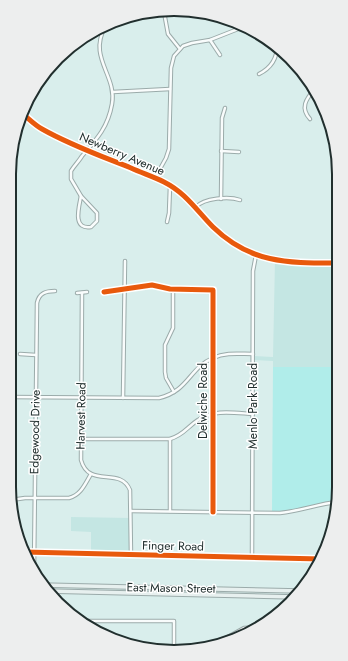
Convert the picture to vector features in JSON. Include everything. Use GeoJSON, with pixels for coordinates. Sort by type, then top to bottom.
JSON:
{"type":"FeatureCollection","features":[{"type":"Feature","properties":{"kind":"main road","name":"East Mason Street"},"geometry":{"type":"LineString","coordinates":[[51,585],[293,591]]}},
{"type":"Feature","properties":{"kind":"main road","name":"East Mason Street"},"geometry":{"type":"LineString","coordinates":[[55,591],[288,597]]}},
{"type":"Feature","properties":{"kind":"street"},"geometry":{"type":"LineString","coordinates":[[165,16],[168,34],[180,49]]}},
{"type":"Feature","properties":{"kind":"street"},"geometry":{"type":"LineString","coordinates":[[155,178],[166,158],[169,149],[171,63],[174,56],[180,49],[188,44],[210,40],[236,29]]}},
{"type":"Feature","properties":{"kind":"street"},"geometry":{"type":"LineString","coordinates":[[81,196],[78,222],[84,227],[91,227],[97,221],[97,213],[81,196],[70,174],[72,168],[100,135],[106,125],[112,103],[113,92],[100,52],[99,43],[102,33]]}},
{"type":"Feature","properties":{"kind":"street"},"geometry":{"type":"LineString","coordinates":[[210,40],[220,55]]}},
{"type":"Feature","properties":{"kind":"street"},"geometry":{"type":"LineString","coordinates":[[258,74],[266,70],[273,62],[277,54]]}},
{"type":"Feature","properties":{"kind":"street"},"geometry":{"type":"LineString","coordinates":[[113,92],[170,89]]}},
{"type":"Feature","properties":{"kind":"street"},"geometry":{"type":"LineString","coordinates":[[310,94],[304,104],[305,111],[310,119]]}},
{"type":"Feature","properties":{"kind":"street"},"geometry":{"type":"LineString","coordinates":[[221,199],[222,118],[225,108]]}},
{"type":"Feature","properties":{"kind":"street","name":"Newberry Avenue"},"geometry":{"type":"LineString","coordinates":[[26,118],[40,128],[87,151],[170,185],[183,194],[224,236],[256,255],[292,263],[332,263]]}},
{"type":"Feature","properties":{"kind":"street"},"geometry":{"type":"LineString","coordinates":[[221,151],[239,152]]}},
{"type":"Feature","properties":{"kind":"street"},"geometry":{"type":"LineString","coordinates":[[167,222],[169,213],[170,185]]}},
{"type":"Feature","properties":{"kind":"street"},"geometry":{"type":"LineString","coordinates":[[196,207],[204,202],[221,199],[231,198],[240,200]]}},
{"type":"Feature","properties":{"kind":"street","name":"Menlo Park Road"},"geometry":{"type":"LineString","coordinates":[[252,558],[253,267],[256,255]]}},
{"type":"Feature","properties":{"kind":"street"},"geometry":{"type":"LineString","coordinates":[[123,398],[125,260]]}},
{"type":"Feature","properties":{"kind":"street"},"geometry":{"type":"LineString","coordinates":[[104,292],[152,285],[173,290],[173,328],[165,345],[165,372],[166,378],[174,392]]}},
{"type":"Feature","properties":{"kind":"street","name":"Delwiche Road"},"geometry":{"type":"LineString","coordinates":[[173,290],[214,290],[213,512]]}},
{"type":"Feature","properties":{"kind":"street","name":"Edgewood Drive"},"geometry":{"type":"LineString","coordinates":[[34,561],[37,303],[41,295],[45,292],[55,291]]}},
{"type":"Feature","properties":{"kind":"street"},"geometry":{"type":"LineString","coordinates":[[77,293],[87,292]]}},
{"type":"Feature","properties":{"kind":"street","name":"Harvest Road"},"geometry":{"type":"LineString","coordinates":[[82,293],[80,456],[85,469],[91,474]]}},
{"type":"Feature","properties":{"kind":"street"},"geometry":{"type":"LineString","coordinates":[[20,354],[36,355]]}},
{"type":"Feature","properties":{"kind":"street"},"geometry":{"type":"LineString","coordinates":[[16,397],[159,398],[174,392],[184,385],[200,366],[213,358],[230,354],[253,354]]}},
{"type":"Feature","properties":{"kind":"street"},"geometry":{"type":"LineString","coordinates":[[80,439],[170,439],[184,432],[201,418],[213,413],[253,414]]}},
{"type":"Feature","properties":{"kind":"street"},"geometry":{"type":"LineString","coordinates":[[170,439],[170,512]]}},
{"type":"Feature","properties":{"kind":"street"},"geometry":{"type":"LineString","coordinates":[[16,500],[34,498],[66,499],[73,497],[82,490],[91,474],[99,477],[115,478],[124,482],[130,490],[131,555]]}},
{"type":"Feature","properties":{"kind":"street"},"geometry":{"type":"LineString","coordinates":[[131,511],[289,512],[331,503]]}},
{"type":"Feature","properties":{"kind":"street","name":"Finger Road"},"geometry":{"type":"LineString","coordinates":[[30,552],[315,559]]}},
{"type":"Feature","properties":{"kind":"street"},"geometry":{"type":"LineString","coordinates":[[90,621],[174,621],[174,645]]}},
{"type":"Feature","properties":{"kind":"shaded area"},"geometry":{"type":"Polygon","coordinates":[[[275,260],[292,263],[332,263],[332,367],[273,367],[273,361],[253,360],[253,356],[273,357],[275,260]]]}},
{"type":"Feature","properties":{"kind":"shaded area"},"geometry":{"type":"Polygon","coordinates":[[[273,367],[332,367],[331,503],[272,513],[273,367]]]}},
{"type":"Feature","properties":{"kind":"shaded area"},"geometry":{"type":"Polygon","coordinates":[[[71,517],[131,518],[131,555],[91,554],[91,532],[71,531],[71,517]]]}},
{"type":"Feature","properties":{"kind":"cycle path"},"geometry":{"type":"LineString","coordinates":[[27,117],[34,124],[53,135],[172,186],[179,191],[213,227],[227,239],[256,255],[271,259],[303,263],[332,263]]}},
{"type":"Feature","properties":{"kind":"cycle path"},"geometry":{"type":"LineString","coordinates":[[104,292],[152,285],[170,289],[213,290],[213,512]]}},
{"type":"Feature","properties":{"kind":"cycle path"},"geometry":{"type":"LineString","coordinates":[[30,552],[315,559]]}}]}
